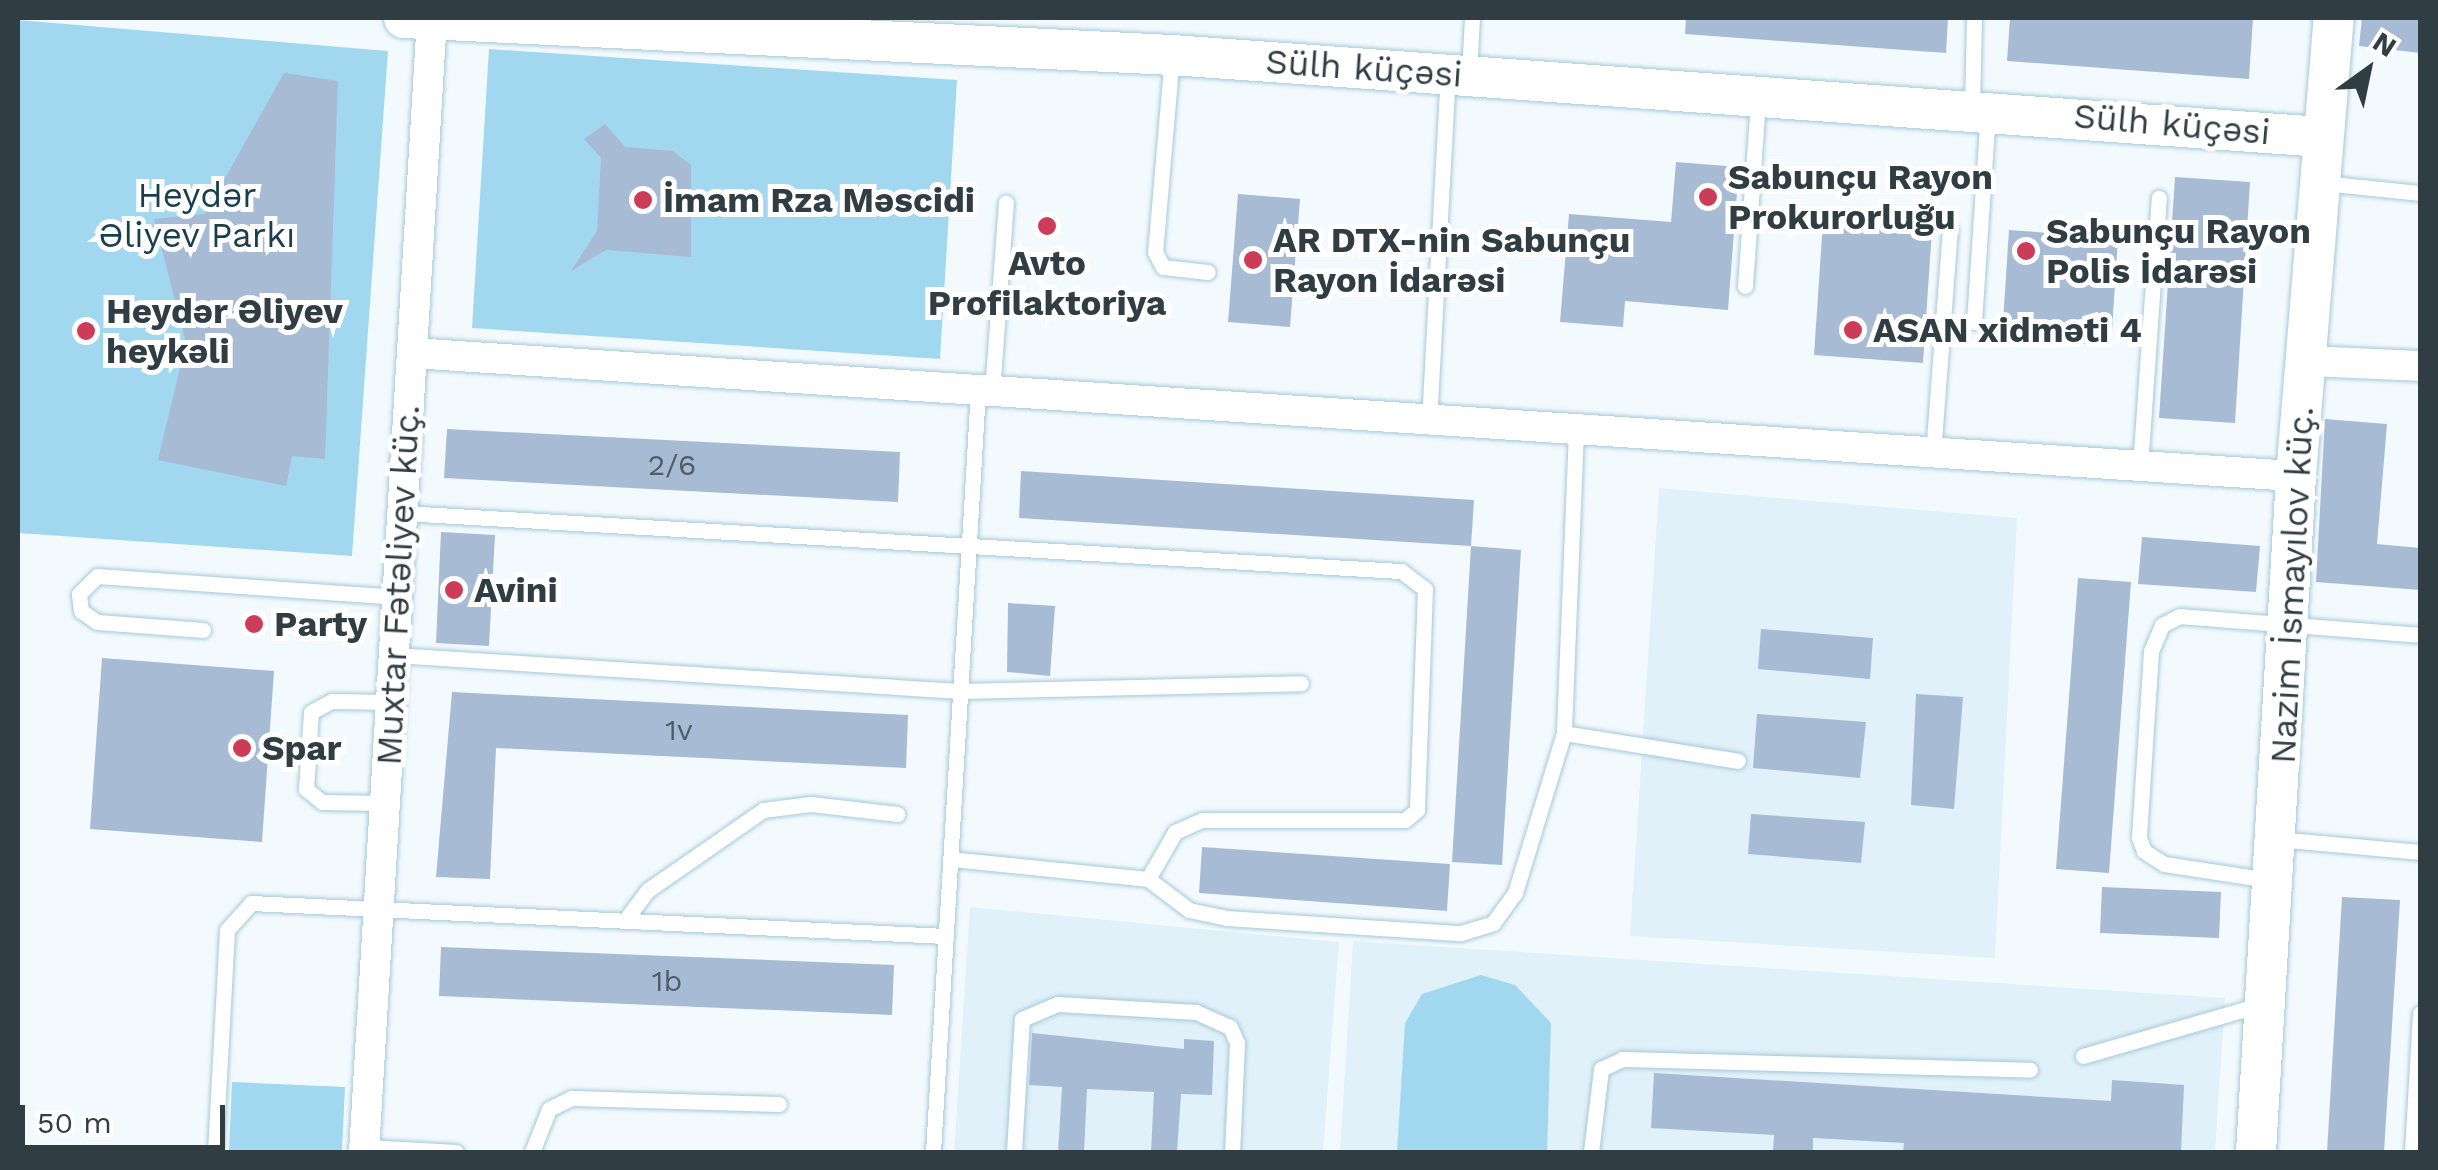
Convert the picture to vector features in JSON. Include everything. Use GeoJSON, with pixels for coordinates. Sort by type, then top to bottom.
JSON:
{"type":"FeatureCollection","features":[{"type":"Feature","properties":{"kind":"street","name":"Sülh küçəsi"},"geometry":{"type":"LineString","coordinates":[[423,18],[907,29],[1172,55],[1980,108],[2323,137]]}},
{"type":"Feature","properties":{"kind":"street","name":"Muxtar Fətəliyev küç."},"geometry":{"type":"LineString","coordinates":[[364,1150],[412,353],[423,18]]}},
{"type":"Feature","properties":{"kind":"street","name":"Nazim İsmayılov küç."},"geometry":{"type":"LineString","coordinates":[[2256,1152],[2296,476],[2334,18]]}},
{"type":"Feature","properties":{"kind":"street"},"geometry":{"type":"LineString","coordinates":[[412,353],[2296,476]]}},
{"type":"Feature","properties":{"kind":"street"},"geometry":{"type":"LineString","coordinates":[[2306,361],[2420,366]]}},
{"type":"Feature","properties":{"kind":"lane"},"geometry":{"type":"LineString","coordinates":[[1429,422],[1459,75],[1472,18]]}},
{"type":"Feature","properties":{"kind":"lane"},"geometry":{"type":"LineString","coordinates":[[1974,18],[1980,108],[1974,322]]}},
{"type":"Feature","properties":{"kind":"lane"},"geometry":{"type":"LineString","coordinates":[[1172,55],[1155,252],[1163,267],[1208,272]]}},
{"type":"Feature","properties":{"kind":"lane"},"geometry":{"type":"LineString","coordinates":[[1745,286],[1759,95]]}},
{"type":"Feature","properties":{"kind":"lane"},"geometry":{"type":"LineString","coordinates":[[2319,182],[2420,193]]}},
{"type":"Feature","properties":{"kind":"lane"},"geometry":{"type":"LineString","coordinates":[[2140,467],[2159,198]]}},
{"type":"Feature","properties":{"kind":"lane"},"geometry":{"type":"LineString","coordinates":[[932,1152],[968,545],[1006,203]]}},
{"type":"Feature","properties":{"kind":"lane"},"geometry":{"type":"LineString","coordinates":[[1933,454],[1950,230]]}},
{"type":"Feature","properties":{"kind":"lane"},"geometry":{"type":"LineString","coordinates":[[950,859],[1148,879],[1188,910],[1226,918],[1461,933],[1493,923],[1516,893],[1564,733],[1576,431]]}},
{"type":"Feature","properties":{"kind":"lane"},"geometry":{"type":"LineString","coordinates":[[402,513],[1400,571],[1425,589],[1417,810],[1394,826],[1202,820],[1175,832],[1148,879]]}},
{"type":"Feature","properties":{"kind":"lane"},"geometry":{"type":"LineString","coordinates":[[203,630],[97,622],[81,611],[79,594],[97,576],[398,596]]}},
{"type":"Feature","properties":{"kind":"lane"},"geometry":{"type":"LineString","coordinates":[[2274,881],[2164,864],[2139,836],[2152,652],[2162,625],[2180,616],[2289,628],[2420,635]]}},
{"type":"Feature","properties":{"kind":"lane"},"geometry":{"type":"LineString","coordinates":[[394,656],[960,690],[1301,683]]}},
{"type":"Feature","properties":{"kind":"lane"},"geometry":{"type":"LineString","coordinates":[[385,804],[322,802],[306,789],[311,712],[332,701],[391,702]]}},
{"type":"Feature","properties":{"kind":"lane"},"geometry":{"type":"LineString","coordinates":[[1564,733],[1738,761]]}},
{"type":"Feature","properties":{"kind":"lane"},"geometry":{"type":"LineString","coordinates":[[626,920],[648,890],[763,810],[811,804],[897,814]]}},
{"type":"Feature","properties":{"kind":"lane"},"geometry":{"type":"LineString","coordinates":[[2277,839],[2420,852]]}},
{"type":"Feature","properties":{"kind":"lane"},"geometry":{"type":"LineString","coordinates":[[215,1152],[227,930],[235,912],[251,903],[945,936]]}},
{"type":"Feature","properties":{"kind":"lane"},"geometry":{"type":"LineString","coordinates":[[1014,1152],[1022,1019],[1058,1004],[1196,1012],[1230,1027],[1237,1043],[1232,1152]]}},
{"type":"Feature","properties":{"kind":"lane"},"geometry":{"type":"LineString","coordinates":[[2083,1056],[2263,1004]]}},
{"type":"Feature","properties":{"kind":"lane"},"geometry":{"type":"LineString","coordinates":[[2412,1152],[2420,1013]]}},
{"type":"Feature","properties":{"kind":"lane"},"geometry":{"type":"LineString","coordinates":[[1592,1152],[1601,1069],[1622,1058],[2030,1070]]}},
{"type":"Feature","properties":{"kind":"lane"},"geometry":{"type":"LineString","coordinates":[[532,1152],[549,1109],[572,1098],[780,1104]]}},
{"type":"Feature","properties":{"kind":"lane"},"geometry":{"type":"LineString","coordinates":[[364,1150],[456,1152]]}},
{"type":"Feature","properties":{"kind":"shaded area"},"geometry":{"type":"Polygon","coordinates":[[[1659,488],[2017,518],[1995,958],[1630,936],[1659,488]]]}},
{"type":"Feature","properties":{"kind":"shaded area"},"geometry":{"type":"Polygon","coordinates":[[[970,907],[1339,942],[1323,1152],[954,1152],[970,907]]]}},
{"type":"Feature","properties":{"kind":"shaded area"},"geometry":{"type":"Polygon","coordinates":[[[1353,941],[2225,998],[2215,1152],[1340,1152],[1353,941]]]}},
{"type":"Feature","properties":{"kind":"green space","name":"Heydər Əliyev Parkı"},"geometry":{"type":"Polygon","coordinates":[[[18,20],[388,51],[352,556],[18,533],[18,20]]]}},
{"type":"Feature","properties":{"kind":"green space"},"geometry":{"type":"Polygon","coordinates":[[[489,49],[957,80],[940,359],[472,328],[489,49]]]}},
{"type":"Feature","properties":{"kind":"green space"},"geometry":{"type":"Polygon","coordinates":[[[1481,975],[1515,985],[1551,1023],[1547,1152],[1397,1152],[1405,1023],[1422,994],[1481,975]]]}},
{"type":"Feature","properties":{"kind":"green space"},"geometry":{"type":"Polygon","coordinates":[[[232,1082],[345,1087],[342,1152],[229,1152],[232,1082]]]}},
{"type":"Feature","properties":{"kind":"building"},"geometry":{"type":"Polygon","coordinates":[[[1686,18],[1948,18],[1946,53],[1685,34],[1686,18]]]}},
{"type":"Feature","properties":{"kind":"building"},"geometry":{"type":"Polygon","coordinates":[[[2010,18],[2253,19],[2249,79],[2007,61],[2010,18]]]}},
{"type":"Feature","properties":{"kind":"building"},"geometry":{"type":"Polygon","coordinates":[[[2362,18],[2420,18],[2420,53],[2359,46],[2362,18]]]}},
{"type":"Feature","properties":{"kind":"building"},"geometry":{"type":"Polygon","coordinates":[[[284,73],[338,81],[325,459],[292,456],[286,486],[158,460],[186,343],[154,219],[205,214],[284,73]]]}},
{"type":"Feature","properties":{"kind":"building"},"geometry":{"type":"Polygon","coordinates":[[[605,124],[625,147],[673,151],[691,165],[691,257],[606,250],[571,271],[597,231],[601,158],[584,139],[605,124]]]}},
{"type":"Feature","properties":{"kind":"building"},"geometry":{"type":"Polygon","coordinates":[[[1676,162],[1739,167],[1728,310],[1625,301],[1623,327],[1560,322],[1569,214],[1671,222],[1676,162]]]}},
{"type":"Feature","properties":{"kind":"building"},"geometry":{"type":"Polygon","coordinates":[[[2175,177],[2250,182],[2235,423],[2159,418],[2175,177]]]}},
{"type":"Feature","properties":{"kind":"building"},"geometry":{"type":"Polygon","coordinates":[[[1238,194],[1300,199],[1290,327],[1228,322],[1238,194]]]}},
{"type":"Feature","properties":{"kind":"building"},"geometry":{"type":"Polygon","coordinates":[[[1824,207],[1933,215],[1923,363],[1814,355],[1824,207]]]}},
{"type":"Feature","properties":{"kind":"building"},"geometry":{"type":"Polygon","coordinates":[[[2009,230],[2118,238],[2111,346],[2002,338],[2009,230]]]}},
{"type":"Feature","properties":{"kind":"building"},"geometry":{"type":"Polygon","coordinates":[[[2325,419],[2387,424],[2377,544],[2420,548],[2420,590],[2316,582],[2325,419]]]}},
{"type":"Feature","properties":{"kind":"building"},"geometry":{"type":"Polygon","coordinates":[[[447,429],[900,452],[898,502],[444,478],[447,429]]]}},
{"type":"Feature","properties":{"kind":"building"},"geometry":{"type":"Polygon","coordinates":[[[1021,471],[1474,500],[1471,546],[1019,518],[1021,471]]]}},
{"type":"Feature","properties":{"kind":"building"},"geometry":{"type":"Polygon","coordinates":[[[441,532],[495,535],[489,646],[436,643],[441,532]]]}},
{"type":"Feature","properties":{"kind":"building"},"geometry":{"type":"Polygon","coordinates":[[[2142,537],[2260,546],[2256,592],[2138,584],[2142,537]]]}},
{"type":"Feature","properties":{"kind":"building"},"geometry":{"type":"Polygon","coordinates":[[[1471,546],[1521,550],[1502,865],[1452,862],[1471,546]]]}},
{"type":"Feature","properties":{"kind":"building"},"geometry":{"type":"Polygon","coordinates":[[[2078,578],[2131,582],[2109,873],[2056,869],[2078,578]]]}},
{"type":"Feature","properties":{"kind":"building"},"geometry":{"type":"Polygon","coordinates":[[[1008,603],[1055,606],[1050,676],[1007,672],[1008,603]]]}},
{"type":"Feature","properties":{"kind":"building"},"geometry":{"type":"Polygon","coordinates":[[[1761,629],[1873,638],[1870,679],[1758,669],[1761,629]]]}},
{"type":"Feature","properties":{"kind":"building"},"geometry":{"type":"Polygon","coordinates":[[[102,658],[274,671],[262,842],[90,829],[102,658]]]}},
{"type":"Feature","properties":{"kind":"building"},"geometry":{"type":"Polygon","coordinates":[[[452,692],[908,715],[906,768],[496,748],[490,879],[436,877],[452,692]]]}},
{"type":"Feature","properties":{"kind":"building"},"geometry":{"type":"Polygon","coordinates":[[[1916,694],[1963,697],[1954,809],[1911,805],[1916,694]]]}},
{"type":"Feature","properties":{"kind":"building"},"geometry":{"type":"Polygon","coordinates":[[[1757,714],[1866,722],[1860,778],[1753,768],[1757,714]]]}},
{"type":"Feature","properties":{"kind":"building"},"geometry":{"type":"Polygon","coordinates":[[[1751,814],[1865,822],[1861,863],[1748,854],[1751,814]]]}},
{"type":"Feature","properties":{"kind":"building"},"geometry":{"type":"Polygon","coordinates":[[[1202,847],[1450,864],[1447,911],[1199,893],[1202,847]]]}},
{"type":"Feature","properties":{"kind":"building"},"geometry":{"type":"Polygon","coordinates":[[[2102,887],[2221,892],[2219,938],[2100,933],[2102,887]]]}},
{"type":"Feature","properties":{"kind":"building"},"geometry":{"type":"Polygon","coordinates":[[[2342,897],[2400,900],[2384,1152],[2327,1152],[2342,897]]]}},
{"type":"Feature","properties":{"kind":"building"},"geometry":{"type":"Polygon","coordinates":[[[441,947],[894,965],[892,1015],[439,996],[441,947]]]}},
{"type":"Feature","properties":{"kind":"building"},"geometry":{"type":"Polygon","coordinates":[[[1032,1033],[1184,1049],[1184,1039],[1214,1041],[1212,1095],[1181,1094],[1177,1152],[1151,1152],[1154,1092],[1087,1089],[1084,1152],[1058,1152],[1062,1087],[1029,1085],[1032,1033]]]}},
{"type":"Feature","properties":{"kind":"building"},"geometry":{"type":"Polygon","coordinates":[[[1654,1073],[2111,1101],[2112,1080],[2184,1085],[2181,1152],[1903,1152],[1904,1143],[1813,1138],[1813,1152],[1773,1152],[1774,1135],[1651,1128],[1654,1073]]]}},
{"type":"Feature","properties":{"kind":"place","name":"Sabunçu Rayon Prokurorluğu"},"geometry":{"type":"Point","coordinates":[1708,197]}},
{"type":"Feature","properties":{"kind":"place","name":"İmam Rza Məscidi"},"geometry":{"type":"Point","coordinates":[643,200]}},
{"type":"Feature","properties":{"kind":"place","name":"Avto Profilaktoriya"},"geometry":{"type":"Point","coordinates":[1047,226]}},
{"type":"Feature","properties":{"kind":"place","name":"Sabunçu Rayon Polis İdarəsi"},"geometry":{"type":"Point","coordinates":[2026,251]}},
{"type":"Feature","properties":{"kind":"place","name":"AR DTX-nin Sabunçu Rayon İdarəsi"},"geometry":{"type":"Point","coordinates":[1253,260]}},
{"type":"Feature","properties":{"kind":"place","name":"ASAN xidməti 4"},"geometry":{"type":"Point","coordinates":[1853,330]}},
{"type":"Feature","properties":{"kind":"place","name":"Heydər Əliyev heykəli"},"geometry":{"type":"Point","coordinates":[86,331]}},
{"type":"Feature","properties":{"kind":"place","name":"Avini"},"geometry":{"type":"Point","coordinates":[454,590]}},
{"type":"Feature","properties":{"kind":"place","name":"Party"},"geometry":{"type":"Point","coordinates":[254,624]}},
{"type":"Feature","properties":{"kind":"place","name":"Spar"},"geometry":{"type":"Point","coordinates":[242,748]}}]}
